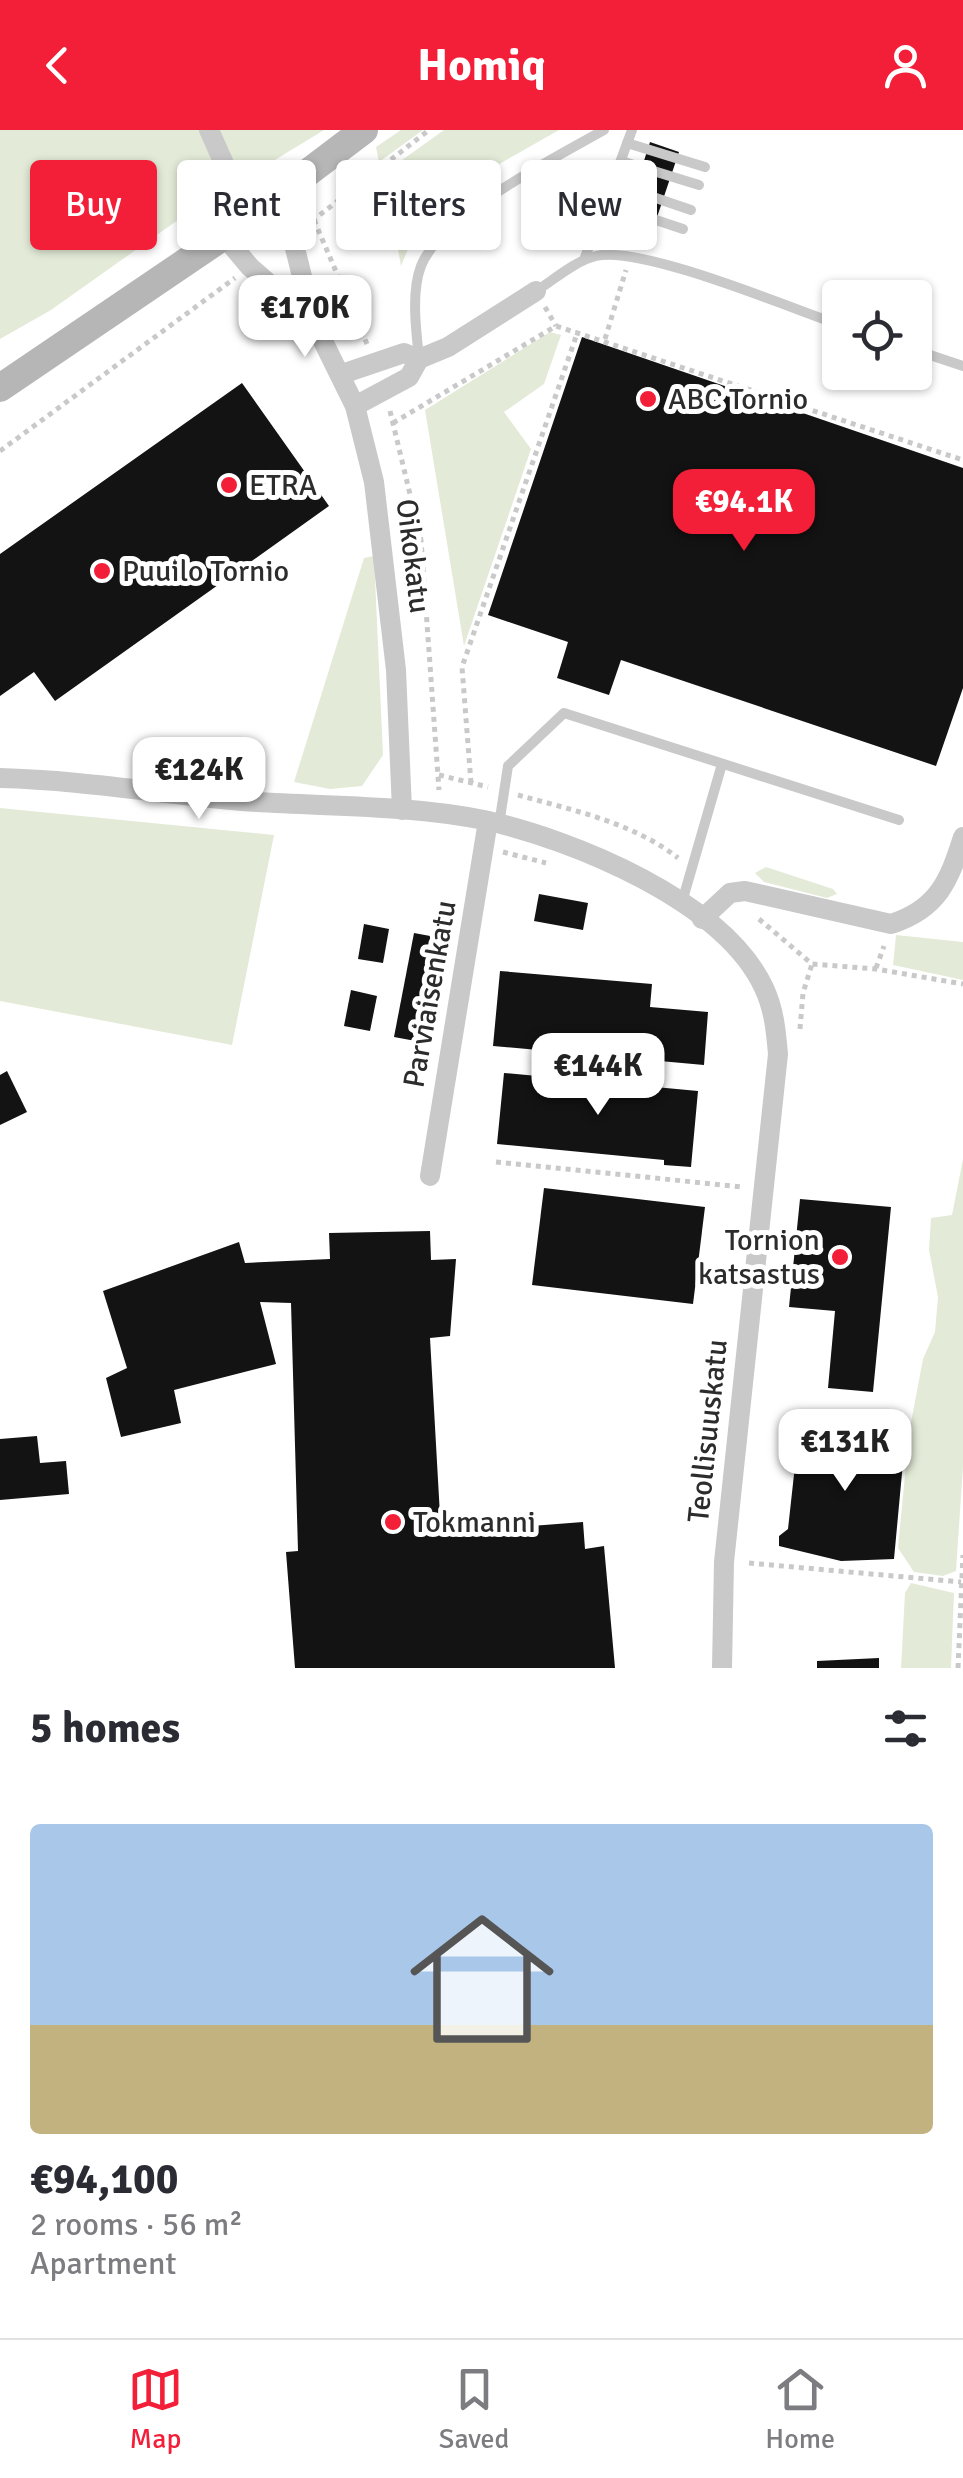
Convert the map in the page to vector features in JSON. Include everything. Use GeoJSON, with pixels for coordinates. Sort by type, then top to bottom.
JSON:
{"type":"FeatureCollection","features":[{"type":"Feature","properties":{"kind":"main road"},"geometry":{"type":"LineString","coordinates":[[316,166],[364,130]]}},
{"type":"Feature","properties":{"kind":"main road"},"geometry":{"type":"LineString","coordinates":[[0,388],[203,250]]}},
{"type":"Feature","properties":{"kind":"street","name":"Oikokatu"},"geometry":{"type":"LineString","coordinates":[[209,130],[227,160]]}},
{"type":"Feature","properties":{"kind":"street","name":"Oikokatu"},"geometry":{"type":"LineString","coordinates":[[236,250],[313,321]]}},
{"type":"Feature","properties":{"kind":"street","name":"Oikokatu"},"geometry":{"type":"LineString","coordinates":[[295,250],[313,321],[355,406],[385,554],[402,810]]}},
{"type":"Feature","properties":{"kind":"street"},"geometry":{"type":"LineString","coordinates":[[355,406],[409,377],[419,359],[448,347],[536,291]]}},
{"type":"Feature","properties":{"kind":"street"},"geometry":{"type":"LineString","coordinates":[[342,374],[404,353],[419,359]]}},
{"type":"Feature","properties":{"kind":"street"},"geometry":{"type":"LineString","coordinates":[[0,778],[402,810],[494,823],[588,853],[702,919],[730,893],[745,890],[892,924],[912,918],[942,894],[963,837]]}},
{"type":"Feature","properties":{"kind":"street","name":"Parviaisenkatu"},"geometry":{"type":"LineString","coordinates":[[430,1176],[486,847],[494,823]]}},
{"type":"Feature","properties":{"kind":"street","name":"Teollisuuskatu"},"geometry":{"type":"LineString","coordinates":[[702,919],[746,961],[764,986],[776,1021],[778,1054],[724,1562],[722,1668]]}},
{"type":"Feature","properties":{"kind":"lane"},"geometry":{"type":"LineString","coordinates":[[419,359],[419,270],[434,240],[458,219],[604,130]]}},
{"type":"Feature","properties":{"kind":"lane"},"geometry":{"type":"LineString","coordinates":[[621,160],[632,130]]}},
{"type":"Feature","properties":{"kind":"lane"},"geometry":{"type":"LineString","coordinates":[[627,142],[705,168]]}},
{"type":"Feature","properties":{"kind":"lane"},"geometry":{"type":"LineString","coordinates":[[657,172],[699,185]]}},
{"type":"Feature","properties":{"kind":"lane"},"geometry":{"type":"LineString","coordinates":[[657,198],[691,210]]}},
{"type":"Feature","properties":{"kind":"lane"},"geometry":{"type":"LineString","coordinates":[[657,221],[683,230]]}},
{"type":"Feature","properties":{"kind":"lane"},"geometry":{"type":"LineString","coordinates":[[584,260],[588,250]]}},
{"type":"Feature","properties":{"kind":"lane"},"geometry":{"type":"LineString","coordinates":[[536,291],[584,260],[600,255],[630,258],[822,319]]}},
{"type":"Feature","properties":{"kind":"lane"},"geometry":{"type":"LineString","coordinates":[[932,356],[963,366]]}},
{"type":"Feature","properties":{"kind":"lane"},"geometry":{"type":"LineString","coordinates":[[494,823],[508,766],[564,713],[899,820]]}},
{"type":"Feature","properties":{"kind":"lane"},"geometry":{"type":"LineString","coordinates":[[681,904],[722,764]]}},
{"type":"Feature","properties":{"kind":"path"},"geometry":{"type":"LineString","coordinates":[[316,218],[429,130]]}},
{"type":"Feature","properties":{"kind":"path"},"geometry":{"type":"LineString","coordinates":[[605,339],[630,258]]}},
{"type":"Feature","properties":{"kind":"path"},"geometry":{"type":"LineString","coordinates":[[0,452],[229,282]]}},
{"type":"Feature","properties":{"kind":"path"},"geometry":{"type":"LineString","coordinates":[[393,422],[556,326],[578,330],[963,460]]}},
{"type":"Feature","properties":{"kind":"path"},"geometry":{"type":"LineString","coordinates":[[471,783],[462,667],[578,330]]}},
{"type":"Feature","properties":{"kind":"path"},"geometry":{"type":"LineString","coordinates":[[486,847],[548,864]]}},
{"type":"Feature","properties":{"kind":"path"},"geometry":{"type":"LineString","coordinates":[[812,964],[876,968],[963,984]]}},
{"type":"Feature","properties":{"kind":"path"},"geometry":{"type":"LineString","coordinates":[[496,1162],[746,1188],[745,1198]]}},
{"type":"Feature","properties":{"kind":"path"},"geometry":{"type":"LineString","coordinates":[[958,1668],[963,1555]]}},
{"type":"Feature","properties":{"kind":"path"},"geometry":{"type":"LineString","coordinates":[[749,1563],[962,1582]]}},
{"type":"Feature","properties":{"kind":"green space"},"geometry":{"type":"Polygon","coordinates":[[[0,130],[324,130],[275,160],[177,160],[177,221],[157,235],[157,160],[30,160],[30,250],[136,250],[51,310],[0,339],[0,130]]]}},
{"type":"Feature","properties":{"kind":"green space"},"geometry":{"type":"Polygon","coordinates":[[[401,130],[423,130],[382,160],[376,147],[401,130]]]}},
{"type":"Feature","properties":{"kind":"green space"},"geometry":{"type":"Polygon","coordinates":[[[444,130],[559,130],[501,163],[402,160],[444,130]]]}},
{"type":"Feature","properties":{"kind":"green space"},"geometry":{"type":"Polygon","coordinates":[[[398,250],[408,250],[401,266],[398,250]]]}},
{"type":"Feature","properties":{"kind":"green space"},"geometry":{"type":"Polygon","coordinates":[[[550,332],[561,335],[544,384],[504,412],[531,449],[464,646],[425,410],[550,332]]]}},
{"type":"Feature","properties":{"kind":"green space"},"geometry":{"type":"Polygon","coordinates":[[[374,556],[383,755],[362,786],[330,789],[294,782],[364,558],[374,556]]]}},
{"type":"Feature","properties":{"kind":"green space"},"geometry":{"type":"Polygon","coordinates":[[[0,808],[274,835],[232,1045],[0,1001],[0,808]]]}},
{"type":"Feature","properties":{"kind":"green space"},"geometry":{"type":"Polygon","coordinates":[[[766,867],[833,889],[837,894],[827,898],[764,882],[755,873],[766,867]]]}},
{"type":"Feature","properties":{"kind":"green space"},"geometry":{"type":"Polygon","coordinates":[[[896,935],[963,942],[963,980],[893,965],[896,935]]]}},
{"type":"Feature","properties":{"kind":"green space"},"geometry":{"type":"Polygon","coordinates":[[[963,1159],[963,1467],[956,1571],[943,1576],[914,1572],[898,1548],[909,1433],[923,1359],[935,1332],[938,1297],[929,1250],[931,1218],[952,1215],[963,1159]]]}},
{"type":"Feature","properties":{"kind":"green space"},"geometry":{"type":"Polygon","coordinates":[[[911,1583],[954,1593],[951,1668],[901,1668],[905,1593],[911,1583]]]}},
{"type":"Feature","properties":{"kind":"building"},"geometry":{"type":"Polygon","coordinates":[[[650,142],[679,152],[657,217],[657,160],[644,160],[650,142]]]}},
{"type":"Feature","properties":{"kind":"building"},"geometry":{"type":"Polygon","coordinates":[[[582,337],[963,468],[963,688],[936,766],[621,660],[609,695],[557,678],[568,642],[488,615],[582,337]]]}},
{"type":"Feature","properties":{"kind":"building"},"geometry":{"type":"Polygon","coordinates":[[[242,383],[329,506],[55,701],[34,672],[0,696],[0,554],[242,383]]]}},
{"type":"Feature","properties":{"kind":"building"},"geometry":{"type":"Polygon","coordinates":[[[539,894],[588,903],[583,930],[534,921],[539,894]]]}},
{"type":"Feature","properties":{"kind":"building"},"geometry":{"type":"Polygon","coordinates":[[[364,924],[389,929],[383,963],[358,959],[364,924]]]}},
{"type":"Feature","properties":{"kind":"building"},"geometry":{"type":"Polygon","coordinates":[[[414,933],[441,938],[421,1042],[394,1037],[414,933]]]}},
{"type":"Feature","properties":{"kind":"building"},"geometry":{"type":"Polygon","coordinates":[[[500,971],[652,984],[650,1007],[708,1012],[704,1065],[493,1046],[500,971]]]}},
{"type":"Feature","properties":{"kind":"building"},"geometry":{"type":"Polygon","coordinates":[[[351,990],[377,996],[370,1031],[344,1026],[351,990]]]}},
{"type":"Feature","properties":{"kind":"building"},"geometry":{"type":"Polygon","coordinates":[[[7,1071],[27,1112],[0,1125],[0,1075],[7,1071]]]}},
{"type":"Feature","properties":{"kind":"building"},"geometry":{"type":"Polygon","coordinates":[[[504,1073],[698,1091],[691,1167],[664,1165],[664,1160],[497,1144],[504,1073]]]}},
{"type":"Feature","properties":{"kind":"building"},"geometry":{"type":"Polygon","coordinates":[[[544,1188],[705,1207],[693,1304],[532,1285],[544,1188]]]}},
{"type":"Feature","properties":{"kind":"building","name":"Tornion katsastus"},"geometry":{"type":"Polygon","coordinates":[[[800,1199],[891,1207],[873,1392],[828,1388],[835,1311],[789,1307],[800,1199]]]}},
{"type":"Feature","properties":{"kind":"building"},"geometry":{"type":"Polygon","coordinates":[[[430,1231],[431,1260],[456,1259],[450,1336],[430,1338],[441,1533],[583,1522],[585,1549],[604,1546],[615,1668],[295,1668],[286,1552],[298,1551],[291,1303],[260,1302],[276,1364],[174,1390],[181,1423],[121,1437],[106,1378],[127,1368],[103,1291],[239,1242],[245,1263],[330,1259],[329,1233],[430,1231]]]}},
{"type":"Feature","properties":{"kind":"building"},"geometry":{"type":"Polygon","coordinates":[[[800,1420],[864,1426],[863,1436],[905,1441],[894,1559],[841,1561],[779,1546],[779,1536],[788,1529],[800,1420]]]}},
{"type":"Feature","properties":{"kind":"building"},"geometry":{"type":"Polygon","coordinates":[[[37,1436],[40,1463],[66,1461],[69,1494],[0,1500],[0,1439],[37,1436]]]}},
{"type":"Feature","properties":{"kind":"building"},"geometry":{"type":"Polygon","coordinates":[[[879,1658],[879,1668],[817,1668],[817,1661],[879,1658]]]}},
{"type":"Feature","properties":{"kind":"place","name":"ABC Tornio"},"geometry":{"type":"Point","coordinates":[648,399]}},
{"type":"Feature","properties":{"kind":"place","name":"ETRA"},"geometry":{"type":"Point","coordinates":[229,485]}},
{"type":"Feature","properties":{"kind":"place","name":"Puuilo Tornio"},"geometry":{"type":"Point","coordinates":[102,571]}},
{"type":"Feature","properties":{"kind":"place","name":"Tornion katsastus"},"geometry":{"type":"Point","coordinates":[840,1257]}},
{"type":"Feature","properties":{"kind":"place","name":"Tokmanni"},"geometry":{"type":"Point","coordinates":[393,1522]}}]}
